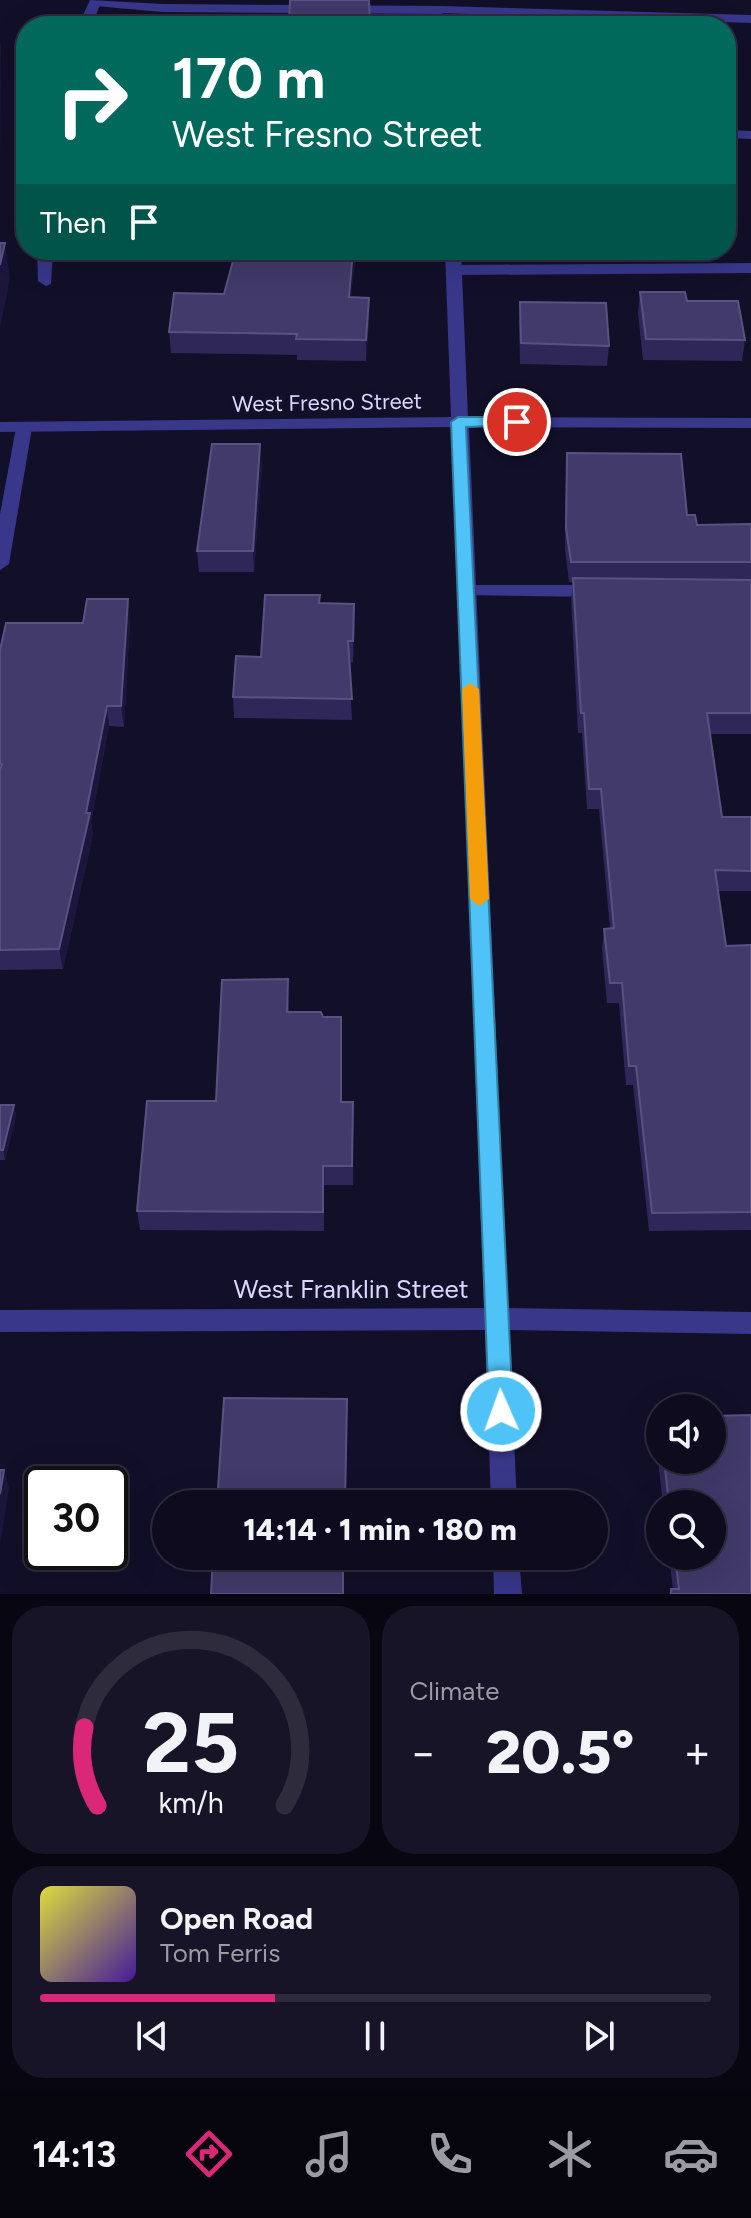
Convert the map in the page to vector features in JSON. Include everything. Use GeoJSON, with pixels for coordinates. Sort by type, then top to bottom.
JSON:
{"type":"FeatureCollection","features":[{"type":"Feature","properties":{"kind":"street"},"geometry":{"type":"LineString","coordinates":[[89,16],[95,2],[162,8],[440,5],[684,16]]}},
{"type":"Feature","properties":{"kind":"street"},"geometry":{"type":"LineString","coordinates":[[45,260],[46,281]]}},
{"type":"Feature","properties":{"kind":"street"},"geometry":{"type":"LineString","coordinates":[[454,260],[504,1490]]}},
{"type":"Feature","properties":{"kind":"street"},"geometry":{"type":"LineString","coordinates":[[454,270],[751,268]]}},
{"type":"Feature","properties":{"kind":"street","name":"West Fresno Street"},"geometry":{"type":"LineString","coordinates":[[0,427],[458,422],[751,423]]}},
{"type":"Feature","properties":{"kind":"street"},"geometry":{"type":"LineString","coordinates":[[0,564],[24,428]]}},
{"type":"Feature","properties":{"kind":"street"},"geometry":{"type":"LineString","coordinates":[[466,591],[624,591]]}},
{"type":"Feature","properties":{"kind":"street","name":"West Franklin Street"},"geometry":{"type":"LineString","coordinates":[[0,1321],[498,1319],[751,1323]]}},
{"type":"Feature","properties":{"kind":"street"},"geometry":{"type":"LineString","coordinates":[[507,1570],[508,1594]]}},
{"type":"Feature","properties":{"kind":"building"},"geometry":{"type":"Polygon","coordinates":[[[290,0],[369,0],[370,16],[289,16],[290,0]]]}},
{"type":"Feature","properties":{"kind":"building"},"geometry":{"type":"Polygon","coordinates":[[[0,243],[5,243],[0,265],[0,243]]]}},
{"type":"Feature","properties":{"kind":"building"},"geometry":{"type":"Polygon","coordinates":[[[233,260],[352,260],[349,297],[369,298],[366,340],[296,339],[297,334],[169,332],[174,293],[224,294],[233,260]]]}},
{"type":"Feature","properties":{"kind":"building"},"geometry":{"type":"Polygon","coordinates":[[[640,292],[685,292],[687,301],[738,301],[745,340],[646,339],[640,292]]]}},
{"type":"Feature","properties":{"kind":"building"},"geometry":{"type":"Polygon","coordinates":[[[520,302],[606,303],[609,346],[521,343],[520,302]]]}},
{"type":"Feature","properties":{"kind":"building"},"geometry":{"type":"Polygon","coordinates":[[[212,444],[260,444],[253,551],[197,551],[212,444]]]}},
{"type":"Feature","properties":{"kind":"building"},"geometry":{"type":"Polygon","coordinates":[[[567,453],[681,454],[687,515],[695,515],[697,525],[751,524],[751,562],[571,562],[566,528],[567,453]]]}},
{"type":"Feature","properties":{"kind":"building"},"geometry":{"type":"Polygon","coordinates":[[[573,578],[751,580],[751,713],[707,713],[722,817],[751,817],[751,871],[715,870],[726,946],[751,945],[751,1212],[652,1213],[636,1066],[629,1066],[622,983],[610,983],[604,929],[614,928],[601,789],[589,789],[573,578]]]}},
{"type":"Feature","properties":{"kind":"building"},"geometry":{"type":"Polygon","coordinates":[[[265,595],[320,595],[319,603],[354,604],[353,641],[348,641],[352,699],[233,697],[236,656],[261,657],[265,595]]]}},
{"type":"Feature","properties":{"kind":"building"},"geometry":{"type":"Polygon","coordinates":[[[87,599],[128,599],[121,706],[107,706],[86,813],[90,813],[59,949],[0,950],[0,650],[6,623],[83,623],[87,599]]]}},
{"type":"Feature","properties":{"kind":"building"},"geometry":{"type":"Polygon","coordinates":[[[288,979],[287,1012],[321,1012],[323,1017],[341,1017],[341,1102],[353,1102],[352,1166],[323,1166],[323,1212],[137,1211],[147,1101],[216,1101],[222,980],[288,979]]]}},
{"type":"Feature","properties":{"kind":"building"},"geometry":{"type":"Polygon","coordinates":[[[0,1105],[14,1105],[3,1150],[0,1150],[0,1105]]]}},
{"type":"Feature","properties":{"kind":"building"},"geometry":{"type":"Polygon","coordinates":[[[224,1398],[347,1399],[345,1490],[218,1490],[224,1398]]]}},
{"type":"Feature","properties":{"kind":"building"},"geometry":{"type":"Polygon","coordinates":[[[751,1415],[751,1594],[671,1594],[671,1589],[679,1589],[677,1570],[726,1570],[726,1490],[667,1490],[666,1474],[726,1474],[726,1416],[751,1415]]]}},
{"type":"Feature","properties":{"kind":"building"},"geometry":{"type":"Polygon","coordinates":[[[0,1470],[4,1470],[0,1494],[0,1470]]]}},
{"type":"Feature","properties":{"kind":"building"},"geometry":{"type":"Polygon","coordinates":[[[212,1570],[343,1570],[343,1594],[211,1594],[212,1570]]]}},
{"type":"Feature","properties":{"kind":"slow traffic"},"geometry":{"type":"LineString","coordinates":[[470,689],[479,899]]}},
{"type":"Feature","properties":{"kind":"route"},"geometry":{"type":"LineString","coordinates":[[501,1411],[458,422],[517,422]]}}]}
